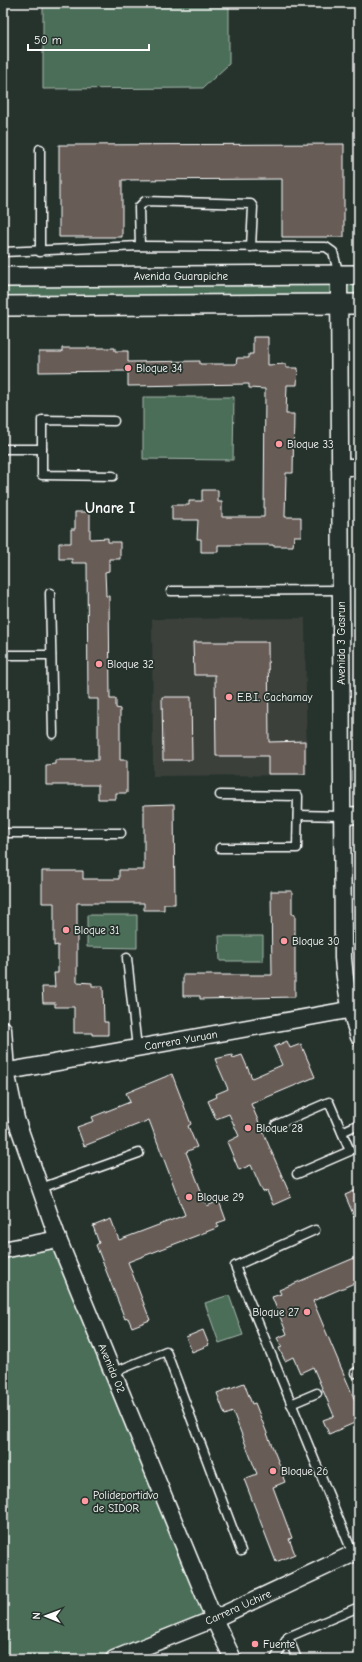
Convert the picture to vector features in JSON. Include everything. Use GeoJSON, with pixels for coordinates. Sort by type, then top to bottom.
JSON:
{"type":"FeatureCollection","features":[{"type":"Feature","properties":{"kind":"street","name":"Avenida 3 Gasrun"},"geometry":{"type":"LineString","coordinates":[[339,275],[343,958],[345,984],[355,1009],[359,1037]]}},
{"type":"Feature","properties":{"kind":"street","name":"Avenida Guarapiche"},"geometry":{"type":"LineString","coordinates":[[3,277],[359,275]]}},
{"type":"Feature","properties":{"kind":"street"},"geometry":{"type":"LineString","coordinates":[[3,306],[359,304]]}},
{"type":"Feature","properties":{"kind":"street"},"geometry":{"type":"LineString","coordinates":[[340,467],[359,467]]}},
{"type":"Feature","properties":{"kind":"street"},"geometry":{"type":"LineString","coordinates":[[342,816],[359,815]]}},
{"type":"Feature","properties":{"kind":"street","name":"Carrera Yuruan"},"geometry":{"type":"LineString","coordinates":[[4,1071],[355,1009]]}},
{"type":"Feature","properties":{"kind":"street","name":"Avenida 02"},"geometry":{"type":"LineString","coordinates":[[3,1029],[4,1071],[16,1119],[58,1239],[114,1372],[214,1619],[233,1659]]}},
{"type":"Feature","properties":{"kind":"street"},"geometry":{"type":"LineString","coordinates":[[3,1250],[58,1239]]}},
{"type":"Feature","properties":{"kind":"street","name":"Carrera Uchire"},"geometry":{"type":"LineString","coordinates":[[114,1659],[214,1619],[356,1553]]}},
{"type":"Feature","properties":{"kind":"lane"},"geometry":{"type":"LineString","coordinates":[[40,149],[40,252]]}},
{"type":"Feature","properties":{"kind":"lane"},"geometry":{"type":"LineString","coordinates":[[140,246],[139,207],[145,201],[251,204],[253,207],[251,247]]}},
{"type":"Feature","properties":{"kind":"lane"},"geometry":{"type":"LineString","coordinates":[[3,252],[40,252],[140,246],[326,247],[333,252],[339,275]]}},
{"type":"Feature","properties":{"kind":"lane"},"geometry":{"type":"LineString","coordinates":[[113,476],[42,475],[42,420],[114,421]]}},
{"type":"Feature","properties":{"kind":"lane"},"geometry":{"type":"LineString","coordinates":[[3,449],[42,450]]}},
{"type":"Feature","properties":{"kind":"lane"},"geometry":{"type":"LineString","coordinates":[[171,591],[341,590]]}},
{"type":"Feature","properties":{"kind":"lane"},"geometry":{"type":"LineString","coordinates":[[50,593],[53,734]]}},
{"type":"Feature","properties":{"kind":"lane"},"geometry":{"type":"LineString","coordinates":[[3,655],[51,655]]}},
{"type":"Feature","properties":{"kind":"lane"},"geometry":{"type":"LineString","coordinates":[[220,795],[298,796],[297,848],[220,848]]}},
{"type":"Feature","properties":{"kind":"lane"},"geometry":{"type":"LineString","coordinates":[[298,816],[342,816]]}},
{"type":"Feature","properties":{"kind":"lane"},"geometry":{"type":"LineString","coordinates":[[3,833],[121,833]]}},
{"type":"Feature","properties":{"kind":"lane"},"geometry":{"type":"LineString","coordinates":[[127,958],[138,1048]]}},
{"type":"Feature","properties":{"kind":"lane"},"geometry":{"type":"LineString","coordinates":[[276,1125],[329,1102],[342,1132],[350,1151],[297,1174]]}},
{"type":"Feature","properties":{"kind":"lane"},"geometry":{"type":"LineString","coordinates":[[342,1132],[359,1124]]}},
{"type":"Feature","properties":{"kind":"lane"},"geometry":{"type":"LineString","coordinates":[[41,1188],[139,1153]]}},
{"type":"Feature","properties":{"kind":"lane"},"geometry":{"type":"LineString","coordinates":[[315,1230],[235,1266],[291,1404],[356,1553]]}},
{"type":"Feature","properties":{"kind":"lane"},"geometry":{"type":"LineString","coordinates":[[114,1372],[166,1351],[241,1551]]}},
{"type":"Feature","properties":{"kind":"lane"},"geometry":{"type":"LineString","coordinates":[[291,1404],[316,1393]]}},
{"type":"Feature","properties":{"kind":"lane"},"geometry":{"type":"LineString","coordinates":[[276,1659],[288,1637],[359,1607]]}},
{"type":"Feature","properties":{"kind":"lane"},"geometry":{"type":"LineString","coordinates":[[288,1637],[297,1659]]}},
{"type":"Feature","properties":{"kind":"shaded area","name":"E.B.I. Cachamay"},"geometry":{"type":"Polygon","coordinates":[[[305,618],[307,775],[153,776],[152,619],[305,618]]]}},
{"type":"Feature","properties":{"kind":"green space"},"geometry":{"type":"Polygon","coordinates":[[[43,3],[229,3],[229,64],[203,88],[43,89],[43,3]]]}},
{"type":"Feature","properties":{"kind":"green space"},"geometry":{"type":"Polygon","coordinates":[[[359,275],[359,304],[3,306],[3,277],[359,275]]]}},
{"type":"Feature","properties":{"kind":"green space"},"geometry":{"type":"Polygon","coordinates":[[[143,397],[234,397],[233,460],[143,459],[143,397]]]}},
{"type":"Feature","properties":{"kind":"green space"},"geometry":{"type":"Polygon","coordinates":[[[87,915],[137,915],[137,948],[87,947],[87,915]]]}},
{"type":"Feature","properties":{"kind":"green space"},"geometry":{"type":"Polygon","coordinates":[[[219,936],[263,936],[263,961],[220,961],[219,936]]]}},
{"type":"Feature","properties":{"kind":"green space","name":"Polideportidvo de SIDOR"},"geometry":{"type":"Polygon","coordinates":[[[58,1239],[215,1616],[110,1659],[3,1659],[3,1250],[58,1239]]]}},
{"type":"Feature","properties":{"kind":"green space"},"geometry":{"type":"Polygon","coordinates":[[[229,1295],[243,1335],[219,1343],[205,1303],[229,1295]]]}},
{"type":"Feature","properties":{"kind":"building"},"geometry":{"type":"Polygon","coordinates":[[[344,144],[344,237],[282,237],[282,179],[122,180],[122,237],[59,237],[59,145],[344,144]]]}},
{"type":"Feature","properties":{"kind":"building","name":"Bloque 33"},"geometry":{"type":"Polygon","coordinates":[[[253,337],[268,337],[268,365],[286,364],[286,368],[298,368],[297,385],[287,385],[286,414],[294,414],[293,473],[286,473],[285,517],[301,517],[301,536],[294,536],[293,546],[218,545],[218,552],[201,552],[201,539],[197,539],[198,520],[172,520],[172,505],[189,505],[189,501],[202,501],[202,490],[218,490],[218,502],[222,502],[222,517],[264,517],[265,389],[249,388],[249,384],[128,386],[128,371],[39,372],[39,352],[62,352],[62,348],[115,348],[115,351],[128,351],[128,362],[200,361],[200,364],[236,364],[237,358],[249,358],[249,354],[253,354],[253,337]]]}},
{"type":"Feature","properties":{"kind":"building","name":"Bloque 32"},"geometry":{"type":"Polygon","coordinates":[[[75,512],[90,512],[90,539],[108,538],[108,542],[120,542],[120,559],[109,559],[109,571],[105,572],[106,596],[109,596],[110,699],[116,699],[116,708],[120,709],[120,760],[127,760],[127,793],[116,793],[116,799],[98,799],[98,785],[46,785],[46,765],[55,764],[55,760],[98,760],[98,699],[88,699],[87,563],[72,563],[72,559],[59,559],[59,543],[71,543],[71,529],[75,529],[75,512]]]}},
{"type":"Feature","properties":{"kind":"building"},"geometry":{"type":"Polygon","coordinates":[[[193,642],[268,642],[269,742],[305,741],[305,774],[268,774],[268,756],[216,756],[215,675],[194,675],[193,642]]]}},
{"type":"Feature","properties":{"kind":"building"},"geometry":{"type":"Polygon","coordinates":[[[162,697],[191,697],[192,760],[163,760],[162,697]]]}},
{"type":"Feature","properties":{"kind":"building","name":"Bloque 31"},"geometry":{"type":"Polygon","coordinates":[[[174,804],[175,904],[164,904],[164,910],[144,910],[144,903],[77,903],[77,982],[92,983],[92,986],[103,986],[104,1022],[108,1022],[108,1035],[74,1033],[74,1007],[55,1007],[55,1003],[43,1003],[42,987],[55,987],[54,973],[58,973],[58,945],[54,946],[54,903],[42,903],[42,871],[83,871],[83,879],[119,879],[119,870],[144,870],[144,805],[174,804]]]}},
{"type":"Feature","properties":{"kind":"building","name":"Bloque 30"},"geometry":{"type":"Polygon","coordinates":[[[271,891],[292,891],[292,914],[295,914],[295,997],[200,999],[200,996],[183,996],[183,975],[272,975],[271,891]]]}},
{"type":"Feature","properties":{"kind":"building","name":"Bloque 28"},"geometry":{"type":"Polygon","coordinates":[[[287,1041],[290,1048],[301,1044],[315,1077],[251,1104],[291,1197],[273,1205],[267,1191],[263,1192],[251,1165],[239,1170],[227,1142],[239,1136],[229,1114],[216,1119],[208,1101],[217,1097],[216,1094],[228,1089],[215,1059],[232,1055],[233,1058],[242,1055],[252,1078],[282,1065],[274,1047],[287,1041]]]}},
{"type":"Feature","properties":{"kind":"building","name":"Bloque 29"},"geometry":{"type":"Polygon","coordinates":[[[172,1074],[191,1124],[188,1126],[197,1147],[186,1152],[207,1206],[219,1201],[226,1220],[217,1223],[219,1227],[128,1262],[150,1320],[132,1327],[128,1318],[125,1319],[96,1245],[99,1243],[93,1226],[111,1219],[119,1240],[185,1215],[149,1120],[84,1146],[77,1127],[94,1121],[92,1117],[130,1102],[126,1093],[172,1074]]]}},
{"type":"Feature","properties":{"kind":"building"},"geometry":{"type":"Polygon","coordinates":[[[359,1189],[359,1228],[345,1195],[359,1189]]]}},
{"type":"Feature","properties":{"kind":"building"},"geometry":{"type":"Polygon","coordinates":[[[359,1256],[359,1281],[313,1301],[359,1410],[359,1421],[329,1434],[323,1420],[334,1416],[313,1367],[300,1373],[293,1357],[285,1361],[279,1348],[282,1347],[277,1338],[287,1334],[272,1297],[281,1294],[279,1290],[359,1256]]]}},
{"type":"Feature","properties":{"kind":"building"},"geometry":{"type":"Polygon","coordinates":[[[203,1330],[209,1345],[192,1352],[186,1337],[203,1330]]]}},
{"type":"Feature","properties":{"kind":"building","name":"Bloque 26"},"geometry":{"type":"Polygon","coordinates":[[[244,1383],[252,1404],[255,1403],[284,1476],[285,1482],[273,1487],[292,1538],[289,1539],[295,1554],[276,1562],[244,1479],[257,1474],[233,1412],[225,1415],[217,1393],[244,1383]]]}},
{"type":"Feature","properties":{"kind":"place","name":"Bloque 34"},"geometry":{"type":"Point","coordinates":[128,368]}},
{"type":"Feature","properties":{"kind":"place","name":"Bloque 33"},"geometry":{"type":"Point","coordinates":[279,444]}},
{"type":"Feature","properties":{"kind":"place","name":"Bloque 32"},"geometry":{"type":"Point","coordinates":[99,664]}},
{"type":"Feature","properties":{"kind":"place","name":"E.B.I. Cachamay"},"geometry":{"type":"Point","coordinates":[229,697]}},
{"type":"Feature","properties":{"kind":"place","name":"Bloque 31"},"geometry":{"type":"Point","coordinates":[66,930]}},
{"type":"Feature","properties":{"kind":"place","name":"Bloque 30"},"geometry":{"type":"Point","coordinates":[284,941]}},
{"type":"Feature","properties":{"kind":"place","name":"Bloque 28"},"geometry":{"type":"Point","coordinates":[248,1128]}},
{"type":"Feature","properties":{"kind":"place","name":"Bloque 29"},"geometry":{"type":"Point","coordinates":[189,1197]}},
{"type":"Feature","properties":{"kind":"place","name":"Bloque 27"},"geometry":{"type":"Point","coordinates":[307,1312]}},
{"type":"Feature","properties":{"kind":"place","name":"Bloque 26"},"geometry":{"type":"Point","coordinates":[273,1471]}},
{"type":"Feature","properties":{"kind":"place","name":"Polideportidvo de SIDOR"},"geometry":{"type":"Point","coordinates":[85,1501]}},
{"type":"Feature","properties":{"kind":"place","name":"Fuente"},"geometry":{"type":"Point","coordinates":[255,1644]}},
{"type":"Feature","properties":{"kind":"district","name":"Unare I"},"geometry":{"type":"Point","coordinates":[110,508]}}]}
